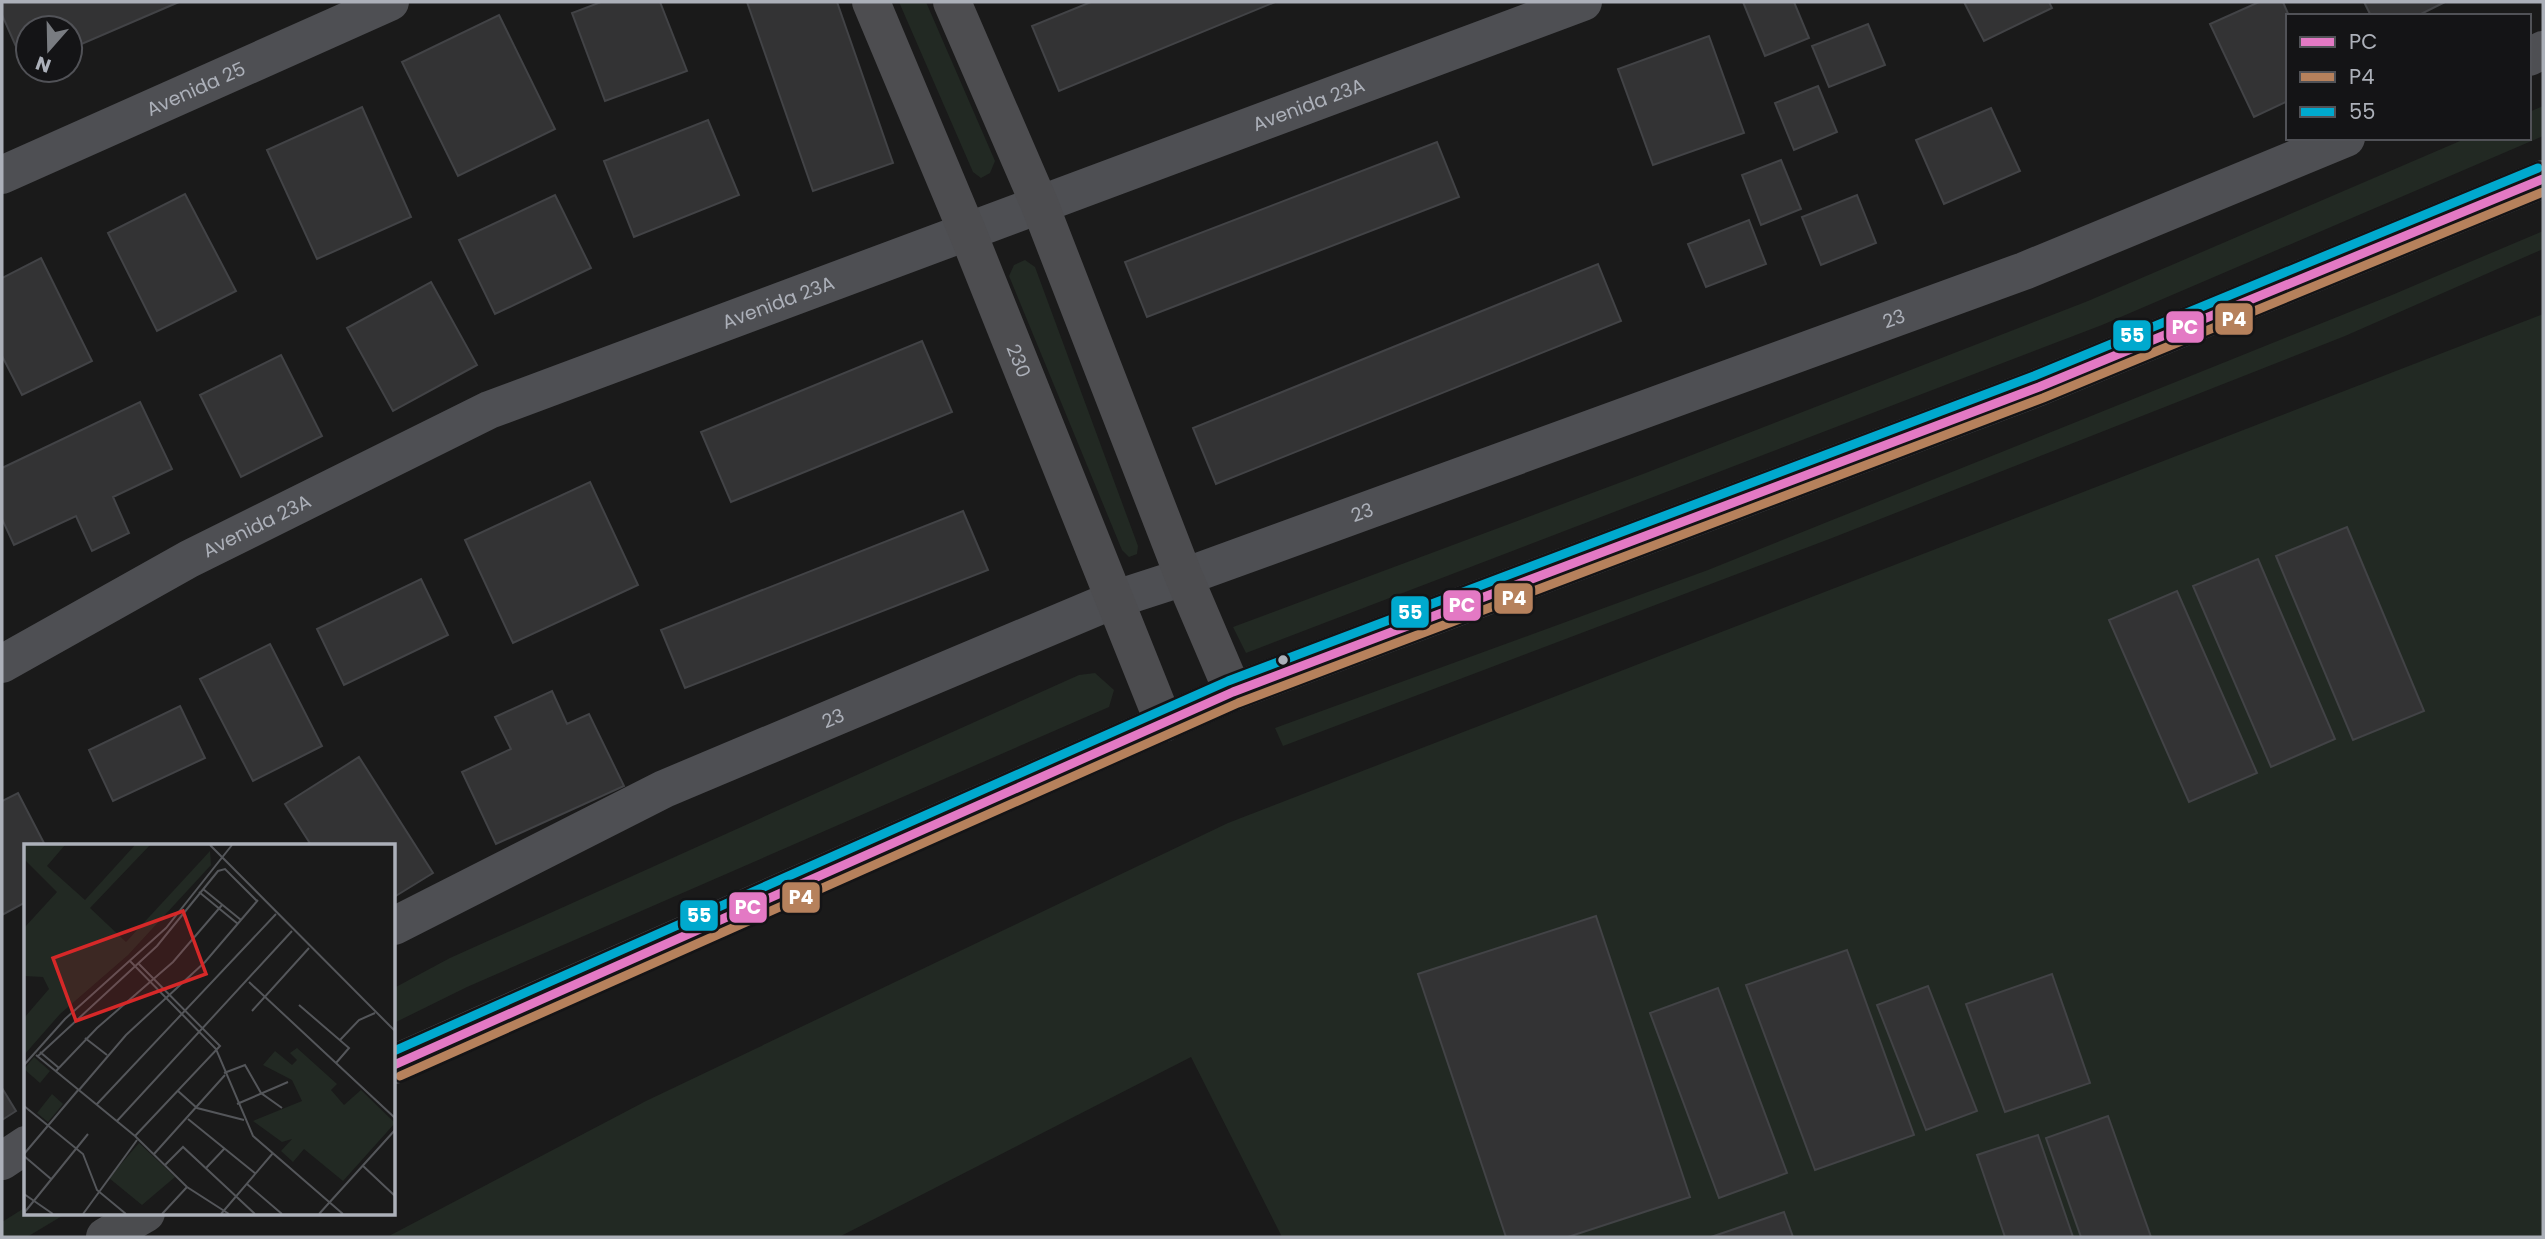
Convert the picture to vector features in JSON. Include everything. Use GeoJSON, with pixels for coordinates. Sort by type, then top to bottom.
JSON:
{"type":"FeatureCollection","features":[{"type":"Feature","properties":{"kind":"main road"},"geometry":{"type":"LineString","coordinates":[[396,1064],[1233,692],[2039,387],[2543,179]]}},
{"type":"Feature","properties":{"kind":"main road"},"geometry":{"type":"LineString","coordinates":[[105,1237],[144,1214]]}},
{"type":"Feature","properties":{"kind":"street","name":"Avenida 25"},"geometry":{"type":"LineString","coordinates":[[2,175],[390,2]]}},
{"type":"Feature","properties":{"kind":"street","name":"230"},"geometry":{"type":"LineString","coordinates":[[871,2],[967,231],[1164,723]]}},
{"type":"Feature","properties":{"kind":"street"},"geometry":{"type":"LineString","coordinates":[[953,2],[1039,203],[1184,577],[1233,692]]}},
{"type":"Feature","properties":{"kind":"street","name":"Avenida 23A"},"geometry":{"type":"LineString","coordinates":[[2,664],[190,559],[489,410],[1583,2]]}},
{"type":"Feature","properties":{"kind":"street","name":"23"},"geometry":{"type":"LineString","coordinates":[[396,925],[664,789],[1113,600],[1184,577],[2024,271],[2341,140]]}},
{"type":"Feature","properties":{"kind":"street"},"geometry":{"type":"LineString","coordinates":[[2,1161],[24,1146]]}},
{"type":"Feature","properties":{"kind":"shaded area"},"geometry":{"type":"Polygon","coordinates":[[[899,2],[926,2],[995,161],[990,173],[981,178],[973,172],[899,2]]]}},
{"type":"Feature","properties":{"kind":"shaded area"},"geometry":{"type":"Polygon","coordinates":[[[2543,106],[2543,136],[2102,325],[1246,653],[1233,627],[1643,474],[2088,301],[2462,140],[2531,140],[2531,111],[2543,106]]]}},
{"type":"Feature","properties":{"kind":"shaded area"},"geometry":{"type":"Polygon","coordinates":[[[2543,231],[2543,249],[2345,336],[1832,538],[1283,746],[1275,728],[1708,570],[2392,295],[2543,231]]]}},
{"type":"Feature","properties":{"kind":"shaded area"},"geometry":{"type":"Polygon","coordinates":[[[1025,260],[1035,267],[1138,546],[1137,554],[1129,557],[1122,550],[1009,276],[1014,265],[1025,260]]]}},
{"type":"Feature","properties":{"kind":"shaded area"},"geometry":{"type":"Polygon","coordinates":[[[2543,314],[2543,1237],[1282,1237],[1191,1057],[839,1237],[387,1237],[646,1101],[1228,823],[2543,314]]]}},
{"type":"Feature","properties":{"kind":"shaded area"},"geometry":{"type":"Polygon","coordinates":[[[1095,673],[1114,690],[1109,707],[467,987],[396,1022],[396,987],[450,958],[1079,675],[1095,673]]]}},
{"type":"Feature","properties":{"kind":"shaded area"},"geometry":{"type":"Polygon","coordinates":[[[24,1208],[24,1214],[65,1214],[27,1237],[2,1237],[2,1222],[24,1208]]]}},
{"type":"Feature","properties":{"kind":"building"},"geometry":{"type":"Polygon","coordinates":[[[2,2],[179,2],[84,43],[84,14],[14,14],[14,42],[2,15],[2,2]]]}},
{"type":"Feature","properties":{"kind":"building"},"geometry":{"type":"Polygon","coordinates":[[[601,2],[660,2],[687,71],[605,101],[572,13],[601,2]]]}},
{"type":"Feature","properties":{"kind":"building"},"geometry":{"type":"Polygon","coordinates":[[[747,2],[837,2],[893,163],[813,191],[747,2]]]}},
{"type":"Feature","properties":{"kind":"building"},"geometry":{"type":"Polygon","coordinates":[[[1091,2],[1275,2],[1059,91],[1032,26],[1091,2]]]}},
{"type":"Feature","properties":{"kind":"building"},"geometry":{"type":"Polygon","coordinates":[[[1743,2],[1794,2],[1809,38],[1765,56],[1743,2]]]}},
{"type":"Feature","properties":{"kind":"building"},"geometry":{"type":"Polygon","coordinates":[[[1964,2],[2049,2],[2052,8],[1984,41],[1964,2]]]}},
{"type":"Feature","properties":{"kind":"building"},"geometry":{"type":"Polygon","coordinates":[[[2259,2],[2283,2],[2288,14],[2286,14],[2286,102],[2254,117],[2210,24],[2259,2]]]}},
{"type":"Feature","properties":{"kind":"building"},"geometry":{"type":"Polygon","coordinates":[[[2364,2],[2445,2],[2421,14],[2370,14],[2364,2]]]}},
{"type":"Feature","properties":{"kind":"building"},"geometry":{"type":"Polygon","coordinates":[[[499,15],[555,129],[458,176],[402,62],[499,15]]]}},
{"type":"Feature","properties":{"kind":"building"},"geometry":{"type":"Polygon","coordinates":[[[1868,24],[1885,65],[1829,87],[1812,46],[1868,24]]]}},
{"type":"Feature","properties":{"kind":"building"},"geometry":{"type":"Polygon","coordinates":[[[1709,36],[1744,133],[1653,165],[1618,69],[1709,36]]]}},
{"type":"Feature","properties":{"kind":"building"},"geometry":{"type":"Polygon","coordinates":[[[1818,86],[1837,132],[1794,150],[1775,103],[1818,86]]]}},
{"type":"Feature","properties":{"kind":"building"},"geometry":{"type":"Polygon","coordinates":[[[362,107],[411,217],[317,259],[267,150],[362,107]]]}},
{"type":"Feature","properties":{"kind":"building"},"geometry":{"type":"Polygon","coordinates":[[[1991,108],[2020,171],[1944,204],[1916,140],[1991,108]]]}},
{"type":"Feature","properties":{"kind":"building"},"geometry":{"type":"Polygon","coordinates":[[[708,120],[739,195],[634,237],[604,161],[708,120]]]}},
{"type":"Feature","properties":{"kind":"building"},"geometry":{"type":"Polygon","coordinates":[[[1437,142],[1459,197],[1147,317],[1125,262],[1437,142]]]}},
{"type":"Feature","properties":{"kind":"building"},"geometry":{"type":"Polygon","coordinates":[[[1781,160],[1801,209],[1761,225],[1742,175],[1781,160]]]}},
{"type":"Feature","properties":{"kind":"building"},"geometry":{"type":"Polygon","coordinates":[[[185,194],[236,291],[157,331],[108,233],[185,194]]]}},
{"type":"Feature","properties":{"kind":"building"},"geometry":{"type":"Polygon","coordinates":[[[555,195],[591,268],[495,314],[459,240],[555,195]]]}},
{"type":"Feature","properties":{"kind":"building"},"geometry":{"type":"Polygon","coordinates":[[[1857,195],[1876,243],[1821,265],[1802,217],[1857,195]]]}},
{"type":"Feature","properties":{"kind":"building"},"geometry":{"type":"Polygon","coordinates":[[[1749,220],[1766,264],[1706,287],[1688,244],[1749,220]]]}},
{"type":"Feature","properties":{"kind":"building"},"geometry":{"type":"Polygon","coordinates":[[[41,258],[92,361],[22,395],[2,356],[2,278],[41,258]]]}},
{"type":"Feature","properties":{"kind":"building"},"geometry":{"type":"Polygon","coordinates":[[[1598,264],[1621,321],[1216,484],[1193,428],[1598,264]]]}},
{"type":"Feature","properties":{"kind":"building"},"geometry":{"type":"Polygon","coordinates":[[[431,282],[477,365],[393,411],[347,328],[431,282]]]}},
{"type":"Feature","properties":{"kind":"building"},"geometry":{"type":"Polygon","coordinates":[[[922,341],[952,412],[731,502],[701,432],[922,341]]]}},
{"type":"Feature","properties":{"kind":"building"},"geometry":{"type":"Polygon","coordinates":[[[281,355],[322,436],[241,477],[200,395],[281,355]]]}},
{"type":"Feature","properties":{"kind":"building"},"geometry":{"type":"Polygon","coordinates":[[[140,402],[172,469],[113,497],[129,533],[92,551],[76,516],[14,545],[2,519],[2,468],[140,402]]]}},
{"type":"Feature","properties":{"kind":"building"},"geometry":{"type":"Polygon","coordinates":[[[590,482],[638,585],[513,643],[465,540],[590,482]]]}},
{"type":"Feature","properties":{"kind":"building"},"geometry":{"type":"Polygon","coordinates":[[[963,511],[988,570],[685,688],[661,630],[963,511]]]}},
{"type":"Feature","properties":{"kind":"building"},"geometry":{"type":"Polygon","coordinates":[[[2347,527],[2424,711],[2353,740],[2276,556],[2347,527]]]}},
{"type":"Feature","properties":{"kind":"building"},"geometry":{"type":"Polygon","coordinates":[[[2258,559],[2335,739],[2271,767],[2193,586],[2258,559]]]}},
{"type":"Feature","properties":{"kind":"building"},"geometry":{"type":"Polygon","coordinates":[[[421,579],[448,635],[344,685],[317,629],[421,579]]]}},
{"type":"Feature","properties":{"kind":"building"},"geometry":{"type":"Polygon","coordinates":[[[2177,591],[2257,773],[2189,802],[2109,620],[2177,591]]]}},
{"type":"Feature","properties":{"kind":"building"},"geometry":{"type":"Polygon","coordinates":[[[270,644],[322,746],[253,781],[200,679],[270,644]]]}},
{"type":"Feature","properties":{"kind":"building"},"geometry":{"type":"Polygon","coordinates":[[[552,691],[567,724],[589,714],[624,786],[496,844],[462,772],[511,749],[495,717],[552,691]]]}},
{"type":"Feature","properties":{"kind":"building"},"geometry":{"type":"Polygon","coordinates":[[[180,706],[205,758],[113,801],[89,750],[180,706]]]}},
{"type":"Feature","properties":{"kind":"building"},"geometry":{"type":"Polygon","coordinates":[[[359,757],[433,873],[396,896],[396,844],[310,844],[285,804],[359,757]]]}},
{"type":"Feature","properties":{"kind":"building"},"geometry":{"type":"Polygon","coordinates":[[[18,793],[44,844],[24,844],[24,903],[2,915],[2,801],[18,793]]]}},
{"type":"Feature","properties":{"kind":"building"},"geometry":{"type":"Polygon","coordinates":[[[1596,916],[1690,1197],[1568,1237],[1506,1237],[1418,974],[1596,916]]]}},
{"type":"Feature","properties":{"kind":"building"},"geometry":{"type":"Polygon","coordinates":[[[1847,950],[1914,1135],[1815,1170],[1746,985],[1847,950]]]}},
{"type":"Feature","properties":{"kind":"building"},"geometry":{"type":"Polygon","coordinates":[[[2052,974],[2090,1083],[2005,1112],[1966,1004],[2052,974]]]}},
{"type":"Feature","properties":{"kind":"building"},"geometry":{"type":"Polygon","coordinates":[[[1928,986],[1977,1111],[1926,1130],[1877,1005],[1928,986]]]}},
{"type":"Feature","properties":{"kind":"building"},"geometry":{"type":"Polygon","coordinates":[[[1718,988],[1787,1173],[1719,1198],[1650,1013],[1718,988]]]}},
{"type":"Feature","properties":{"kind":"building"},"geometry":{"type":"Polygon","coordinates":[[[2,1088],[16,1111],[2,1120],[2,1088]]]}},
{"type":"Feature","properties":{"kind":"building"},"geometry":{"type":"Polygon","coordinates":[[[2108,1116],[2151,1237],[2081,1237],[2046,1138],[2108,1116]]]}},
{"type":"Feature","properties":{"kind":"building"},"geometry":{"type":"Polygon","coordinates":[[[2038,1135],[2073,1237],[2005,1237],[1977,1155],[2038,1135]]]}},
{"type":"Feature","properties":{"kind":"building"},"geometry":{"type":"Polygon","coordinates":[[[1784,1212],[1793,1237],[1711,1237],[1784,1212]]]}},
{"type":"Feature","properties":{"kind":"transit line","name":"55"},"geometry":{"type":"LineString","coordinates":[[396,1050],[1228,681],[2034,376],[2538,168]]}},
{"type":"Feature","properties":{"kind":"transit line","name":"PC"},"geometry":{"type":"LineString","coordinates":[[396,1064],[1233,692],[2039,387],[2543,179]]}},
{"type":"Feature","properties":{"kind":"transit line","name":"P4"},"geometry":{"type":"LineString","coordinates":[[400,1076],[1238,703],[2043,398],[2543,192]]}}]}
